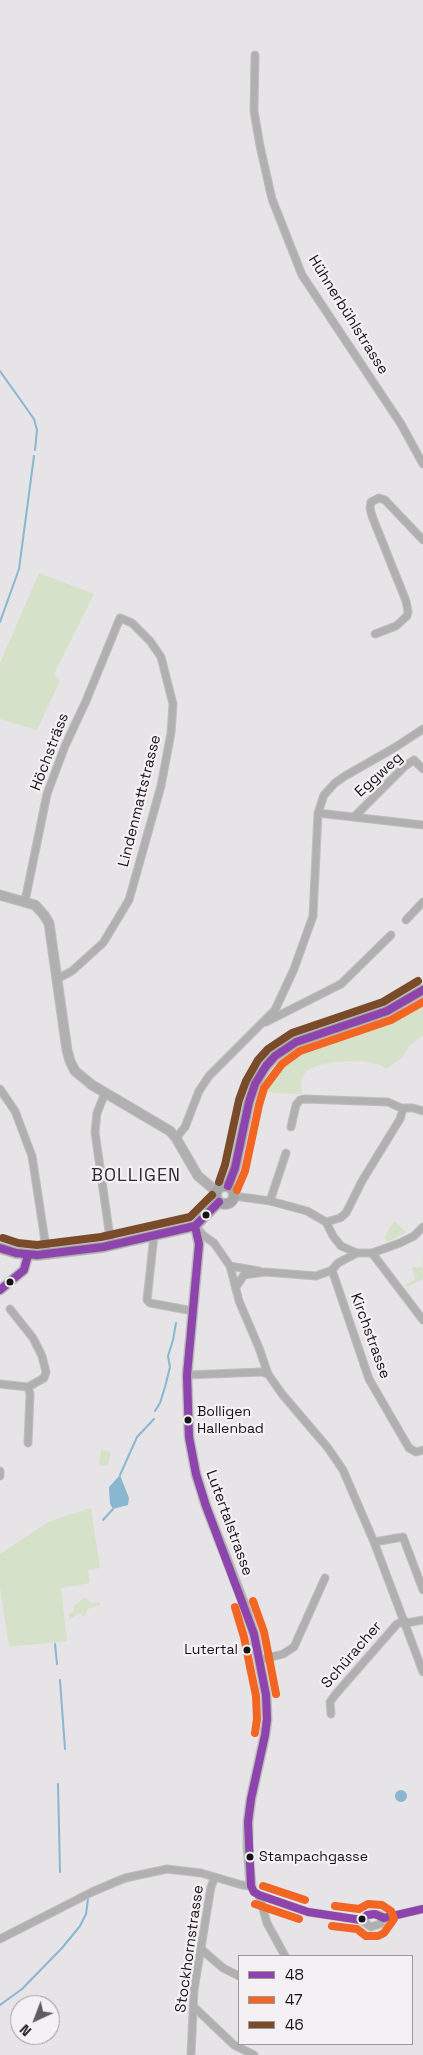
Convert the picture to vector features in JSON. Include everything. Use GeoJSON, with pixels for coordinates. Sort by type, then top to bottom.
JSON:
{"type":"FeatureCollection","features":[{"type":"Feature","properties":{"kind":"main road"},"geometry":{"type":"LineString","coordinates":[[228,1186],[235,1168],[249,1102],[255,1084],[266,1066],[275,1056],[296,1042],[387,1012],[423,990]]}},
{"type":"Feature","properties":{"kind":"main road"},"geometry":{"type":"LineString","coordinates":[[221,1186],[228,1186],[234,1191],[234,1196],[230,1203],[224,1204],[216,1198],[216,1191],[221,1186]]}},
{"type":"Feature","properties":{"kind":"main road"},"geometry":{"type":"LineString","coordinates":[[0,1248],[28,1254],[47,1254],[111,1245],[195,1226],[219,1202]]}},
{"type":"Feature","properties":{"kind":"street","name":"Hühnerbühlstrasse"},"geometry":{"type":"LineString","coordinates":[[255,55],[254,111],[260,146],[272,199],[302,275],[387,403],[423,464]]}},
{"type":"Feature","properties":{"kind":"street"},"geometry":{"type":"LineString","coordinates":[[375,634],[396,626],[408,612],[406,601],[370,511],[372,500],[379,498],[385,500],[423,540]]}},
{"type":"Feature","properties":{"kind":"street","name":"Höchsträss"},"geometry":{"type":"LineString","coordinates":[[26,901],[47,794],[65,746],[86,702],[120,618]]}},
{"type":"Feature","properties":{"kind":"street","name":"Lindenmattstrasse"},"geometry":{"type":"LineString","coordinates":[[57,979],[72,972],[103,943],[129,900],[161,786],[171,733],[173,704],[161,657],[150,641],[132,623],[120,618]]}},
{"type":"Feature","properties":{"kind":"street"},"geometry":{"type":"LineString","coordinates":[[176,1138],[185,1127],[200,1091],[209,1076],[221,1062],[261,1025],[279,1003],[313,916],[318,813],[324,795],[335,784],[423,729]]}},
{"type":"Feature","properties":{"kind":"street","name":"Eggweg"},"geometry":{"type":"LineString","coordinates":[[354,817],[405,766],[414,760],[423,769]]}},
{"type":"Feature","properties":{"kind":"street","name":"Eggweg"},"geometry":{"type":"LineString","coordinates":[[318,813],[423,825]]}},
{"type":"Feature","properties":{"kind":"street"},"geometry":{"type":"LineString","coordinates":[[0,895],[26,901],[38,908],[49,923],[70,1061],[80,1076],[105,1093],[166,1128],[176,1138],[198,1176],[216,1191]]}},
{"type":"Feature","properties":{"kind":"street"},"geometry":{"type":"LineString","coordinates":[[406,920],[423,902]]}},
{"type":"Feature","properties":{"kind":"street"},"geometry":{"type":"LineString","coordinates":[[261,1025],[341,984],[391,935]]}},
{"type":"Feature","properties":{"kind":"street"},"geometry":{"type":"LineString","coordinates":[[0,1089],[15,1111],[32,1156],[47,1254]]}},
{"type":"Feature","properties":{"kind":"street"},"geometry":{"type":"LineString","coordinates":[[105,1093],[97,1114],[95,1132],[111,1245]]}},
{"type":"Feature","properties":{"kind":"street"},"geometry":{"type":"LineString","coordinates":[[291,1128],[296,1105],[300,1100],[304,1099],[388,1102],[403,1109],[413,1108],[423,1111]]}},
{"type":"Feature","properties":{"kind":"street"},"geometry":{"type":"LineString","coordinates":[[326,1222],[340,1218],[346,1213],[360,1182],[400,1119],[403,1109]]}},
{"type":"Feature","properties":{"kind":"street"},"geometry":{"type":"LineString","coordinates":[[270,1200],[286,1153]]}},
{"type":"Feature","properties":{"kind":"street"},"geometry":{"type":"LineString","coordinates":[[234,1196],[270,1200],[307,1211],[326,1222],[341,1246],[357,1253],[372,1253],[408,1240],[423,1227]]}},
{"type":"Feature","properties":{"kind":"street"},"geometry":{"type":"LineString","coordinates":[[195,1226],[214,1243],[230,1266],[239,1301],[268,1374],[340,1464],[374,1542],[423,1672]]}},
{"type":"Feature","properties":{"kind":"street","name":"Lutertalstrasse"},"geometry":{"type":"LineString","coordinates":[[195,1226],[199,1244],[187,1375],[187,1420],[196,1474],[211,1520],[248,1616],[260,1660],[265,1689],[267,1719],[265,1736],[249,1810],[248,1847],[251,1886]]}},
{"type":"Feature","properties":{"kind":"street"},"geometry":{"type":"LineString","coordinates":[[154,1235],[148,1300],[150,1303],[193,1311]]}},
{"type":"Feature","properties":{"kind":"street"},"geometry":{"type":"LineString","coordinates":[[338,1263],[341,1246]]}},
{"type":"Feature","properties":{"kind":"street"},"geometry":{"type":"LineString","coordinates":[[230,1266],[264,1272],[314,1277],[332,1270],[338,1263],[357,1253]]}},
{"type":"Feature","properties":{"kind":"street"},"geometry":{"type":"LineString","coordinates":[[372,1253],[423,1320]]}},
{"type":"Feature","properties":{"kind":"street"},"geometry":{"type":"LineString","coordinates":[[0,1290],[24,1270],[28,1254]]}},
{"type":"Feature","properties":{"kind":"street","name":"Kirchstrasse"},"geometry":{"type":"LineString","coordinates":[[332,1270],[362,1362],[372,1385],[409,1448],[416,1452],[423,1450]]}},
{"type":"Feature","properties":{"kind":"street"},"geometry":{"type":"LineString","coordinates":[[236,1287],[244,1275],[264,1272]]}},
{"type":"Feature","properties":{"kind":"street"},"geometry":{"type":"LineString","coordinates":[[0,1384],[28,1387],[44,1378],[46,1372],[42,1356],[33,1338],[10,1309]]}},
{"type":"Feature","properties":{"kind":"street"},"geometry":{"type":"LineString","coordinates":[[187,1375],[261,1372],[268,1374]]}},
{"type":"Feature","properties":{"kind":"street"},"geometry":{"type":"LineString","coordinates":[[28,1387],[30,1394],[28,1443]]}},
{"type":"Feature","properties":{"kind":"street"},"geometry":{"type":"LineString","coordinates":[[0,1470],[0,1476]]}},
{"type":"Feature","properties":{"kind":"street"},"geometry":{"type":"LineString","coordinates":[[374,1542],[403,1538],[423,1590]]}},
{"type":"Feature","properties":{"kind":"street"},"geometry":{"type":"LineString","coordinates":[[260,1660],[283,1654],[294,1647],[325,1578]]}},
{"type":"Feature","properties":{"kind":"street"},"geometry":{"type":"LineString","coordinates":[[405,1622],[423,1620]]}},
{"type":"Feature","properties":{"kind":"street","name":"Schüracher"},"geometry":{"type":"LineString","coordinates":[[331,1714],[330,1702],[336,1694],[397,1624],[405,1622]]}},
{"type":"Feature","properties":{"kind":"street"},"geometry":{"type":"LineString","coordinates":[[0,1939],[92,1892],[134,1875],[168,1869],[195,1872],[251,1886],[254,1892],[259,1895],[308,1912],[361,1920],[368,1926],[374,1927],[380,1924],[384,1918],[423,1909]]}},
{"type":"Feature","properties":{"kind":"street","name":"Stockhornstrasse"},"geometry":{"type":"LineString","coordinates":[[191,2055],[194,2006],[201,1949],[211,1887],[215,1877]]}},
{"type":"Feature","properties":{"kind":"street"},"geometry":{"type":"LineString","coordinates":[[259,1895],[266,1923],[284,1955]]}},
{"type":"Feature","properties":{"kind":"street"},"geometry":{"type":"LineString","coordinates":[[361,1920],[371,1914],[380,1915],[384,1918]]}},
{"type":"Feature","properties":{"kind":"street"},"geometry":{"type":"LineString","coordinates":[[201,1949],[223,1968],[238,1976]]}},
{"type":"Feature","properties":{"kind":"street"},"geometry":{"type":"LineString","coordinates":[[194,2006],[234,2045],[254,2055]]}},
{"type":"Feature","properties":{"kind":"green space"},"geometry":{"type":"Polygon","coordinates":[[[39,573],[94,594],[54,674],[60,681],[37,730],[0,719],[0,663],[39,573]]]}},
{"type":"Feature","properties":{"kind":"green space"},"geometry":{"type":"Polygon","coordinates":[[[423,995],[423,1035],[409,1046],[403,1057],[386,1069],[380,1065],[363,1061],[334,1062],[319,1065],[306,1071],[301,1080],[302,1094],[257,1092],[273,1064],[288,1052],[302,1044],[393,1014],[423,995]]]}},
{"type":"Feature","properties":{"kind":"green space"},"geometry":{"type":"Polygon","coordinates":[[[394,1221],[406,1232],[388,1242],[384,1238],[394,1221]]]}},
{"type":"Feature","properties":{"kind":"green space"},"geometry":{"type":"Polygon","coordinates":[[[422,1251],[423,1279],[407,1287],[405,1284],[415,1280],[412,1267],[422,1267],[422,1251]]]}},
{"type":"Feature","properties":{"kind":"green space"},"geometry":{"type":"Polygon","coordinates":[[[101,1450],[111,1452],[108,1466],[99,1465],[101,1450]]]}},
{"type":"Feature","properties":{"kind":"green space"},"geometry":{"type":"Polygon","coordinates":[[[91,1508],[100,1568],[88,1570],[90,1583],[61,1588],[67,1641],[9,1647],[0,1588],[0,1554],[48,1522],[91,1508]]]}},
{"type":"Feature","properties":{"kind":"green space"},"geometry":{"type":"Polygon","coordinates":[[[85,1597],[92,1603],[100,1602],[100,1605],[87,1609],[86,1615],[83,1616],[80,1613],[70,1619],[69,1615],[73,1611],[74,1606],[85,1597]]]}},
{"type":"Feature","properties":{"kind":"water"},"geometry":{"type":"Polygon","coordinates":[[[120,1475],[129,1498],[128,1505],[113,1509],[110,1504],[109,1487],[120,1475]]]}},
{"type":"Feature","properties":{"kind":"water"},"geometry":{"type":"Polygon","coordinates":[[[399,1790],[403,1790],[407,1796],[403,1802],[399,1802],[395,1798],[395,1794],[399,1790]]]}},
{"type":"Feature","properties":{"kind":"waterway"},"geometry":{"type":"LineString","coordinates":[[0,371],[34,419],[37,430],[35,450]]}},
{"type":"Feature","properties":{"kind":"waterway"},"geometry":{"type":"LineString","coordinates":[[0,622],[19,569],[34,456]]}},
{"type":"Feature","properties":{"kind":"waterway"},"geometry":{"type":"LineString","coordinates":[[155,1411],[160,1403],[170,1367],[168,1356],[176,1323]]}},
{"type":"Feature","properties":{"kind":"waterway"},"geometry":{"type":"LineString","coordinates":[[120,1475],[137,1437],[154,1419]]}},
{"type":"Feature","properties":{"kind":"waterway"},"geometry":{"type":"LineString","coordinates":[[103,1520],[113,1509]]}},
{"type":"Feature","properties":{"kind":"waterway"},"geometry":{"type":"LineString","coordinates":[[55,1644],[57,1664]]}},
{"type":"Feature","properties":{"kind":"waterway"},"geometry":{"type":"LineString","coordinates":[[60,1680],[65,1749]]}},
{"type":"Feature","properties":{"kind":"waterway"},"geometry":{"type":"LineString","coordinates":[[58,1784],[60,1872]]}},
{"type":"Feature","properties":{"kind":"waterway"},"geometry":{"type":"LineString","coordinates":[[0,2005],[22,1989],[62,1948],[80,1926],[86,1914],[88,1899]]}},
{"type":"Feature","properties":{"kind":"transit line","name":"46"},"geometry":{"type":"LineString","coordinates":[[219,1182],[225,1165],[239,1100],[246,1081],[258,1060],[268,1049],[292,1033],[383,1002],[418,981]]}},
{"type":"Feature","properties":{"kind":"transit line","name":"48"},"geometry":{"type":"LineString","coordinates":[[228,1186],[235,1168],[249,1102],[255,1084],[266,1066],[275,1056],[296,1042],[387,1011],[423,990]]}},
{"type":"Feature","properties":{"kind":"transit line","name":"47"},"geometry":{"type":"LineString","coordinates":[[237,1190],[245,1171],[264,1088],[282,1064],[300,1051],[391,1020],[423,1002]]}},
{"type":"Feature","properties":{"kind":"transit line","name":"46"},"geometry":{"type":"LineString","coordinates":[[3,1238],[18,1243],[37,1245],[101,1237],[190,1217],[212,1195]]}},
{"type":"Feature","properties":{"kind":"transit line","name":"48"},"geometry":{"type":"LineString","coordinates":[[0,1248],[16,1253],[37,1255],[103,1247],[195,1226],[219,1202]]}},
{"type":"Feature","properties":{"kind":"transit line","name":"48"},"geometry":{"type":"LineString","coordinates":[[195,1226],[199,1244],[187,1375],[189,1437],[196,1474],[206,1506],[254,1634],[266,1695],[267,1719],[265,1735],[248,1822],[251,1886],[254,1892],[259,1895],[308,1912],[361,1920],[367,1915],[375,1914],[384,1918],[423,1909]]}},
{"type":"Feature","properties":{"kind":"transit line","name":"48"},"geometry":{"type":"LineString","coordinates":[[0,1290],[24,1270],[28,1255]]}},
{"type":"Feature","properties":{"kind":"transit line","name":"47"},"geometry":{"type":"LineString","coordinates":[[253,1601],[264,1632],[276,1694]]}},
{"type":"Feature","properties":{"kind":"transit line","name":"47"},"geometry":{"type":"LineString","coordinates":[[235,1607],[244,1637],[256,1696],[257,1719],[255,1733]]}},
{"type":"Feature","properties":{"kind":"transit line","name":"47"},"geometry":{"type":"LineString","coordinates":[[263,1886],[305,1900]]}},
{"type":"Feature","properties":{"kind":"transit line","name":"47"},"geometry":{"type":"LineString","coordinates":[[255,1904],[299,1919]]}},
{"type":"Feature","properties":{"kind":"transit line","name":"47"},"geometry":{"type":"LineString","coordinates":[[332,1926],[357,1929],[366,1936],[378,1936],[384,1933],[394,1919],[391,1911],[382,1905],[368,1904],[359,1909],[335,1906]]}},
{"type":"Feature","properties":{"kind":"place","name":"Bolligen Hallenbad"},"geometry":{"type":"Point","coordinates":[188,1420]}},
{"type":"Feature","properties":{"kind":"place","name":"Lutertal"},"geometry":{"type":"Point","coordinates":[247,1650]}},
{"type":"Feature","properties":{"kind":"place","name":"Stampachgasse"},"geometry":{"type":"Point","coordinates":[250,1857]}},
{"type":"Feature","properties":{"kind":"district","name":"BOLLIGEN"},"geometry":{"type":"Point","coordinates":[136,1176]}}]}
